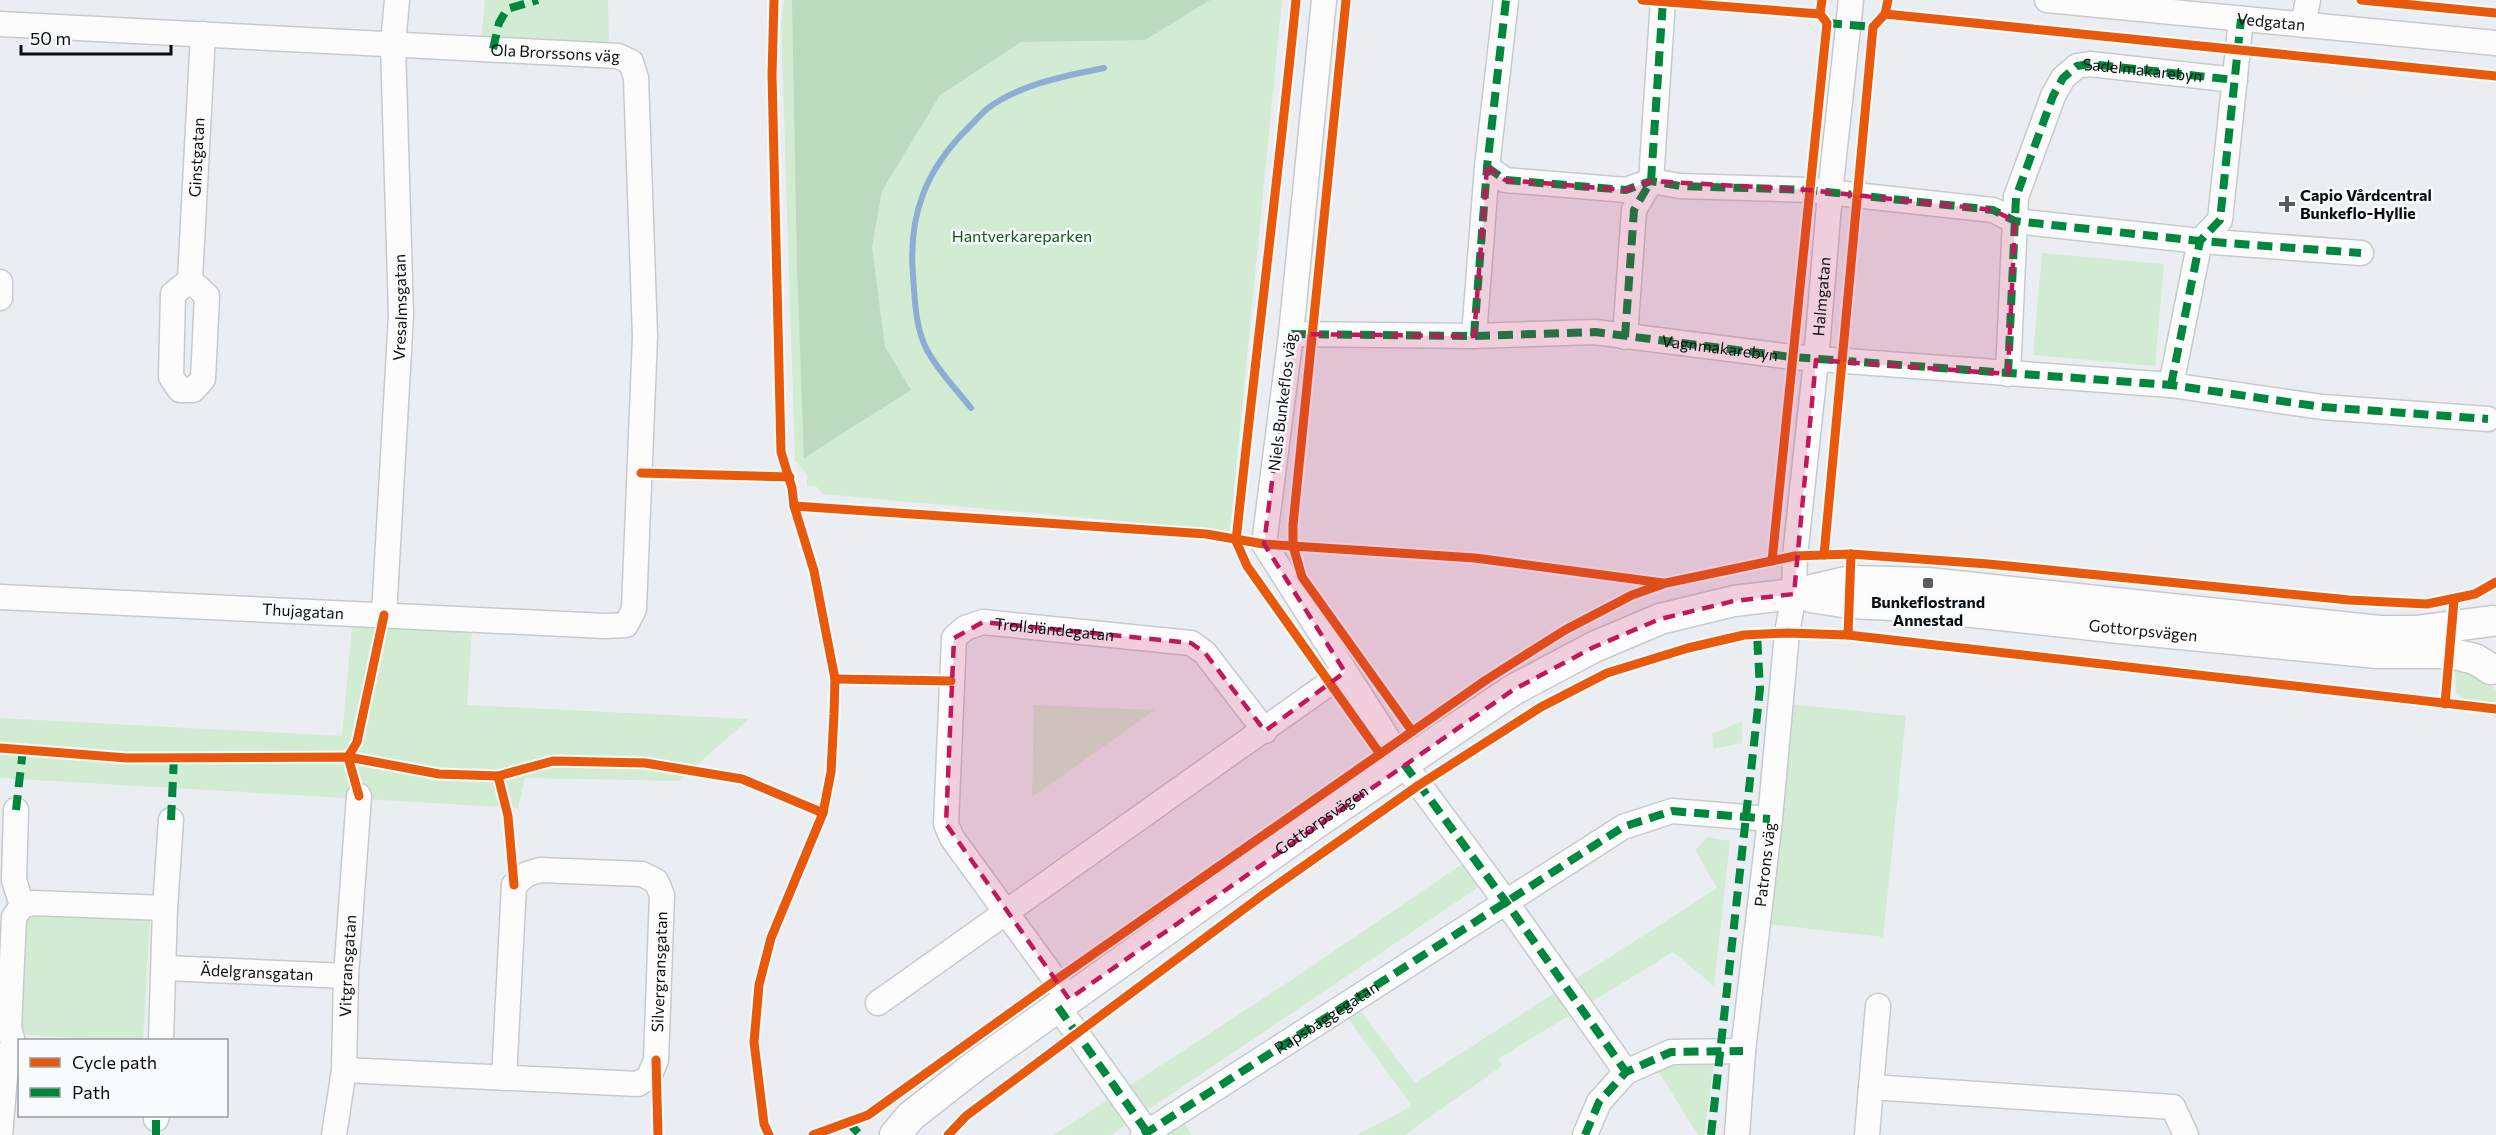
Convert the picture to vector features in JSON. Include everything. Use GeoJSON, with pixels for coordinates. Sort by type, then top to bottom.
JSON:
{"type":"FeatureCollection","features":[{"type":"Feature","properties":{"kind":"street","name":"Vresalmsgatan"},"geometry":{"type":"LineString","coordinates":[[384,615],[401,315],[393,44],[397,0]]}},
{"type":"Feature","properties":{"kind":"street","name":"Niels Bunkeflos väg"},"geometry":{"type":"LineString","coordinates":[[1324,0],[1291,334],[1264,544],[1404,764]]}},
{"type":"Feature","properties":{"kind":"street"},"geometry":{"type":"LineString","coordinates":[[1474,336],[1487,167],[1506,0]]}},
{"type":"Feature","properties":{"kind":"street"},"geometry":{"type":"LineString","coordinates":[[1625,337],[1634,210],[1651,181],[1663,0]]}},
{"type":"Feature","properties":{"kind":"street","name":"Halmgatan"},"geometry":{"type":"LineString","coordinates":[[1794,594],[1795,556],[1851,0]]}},
{"type":"Feature","properties":{"kind":"street","name":"Vedgatan"},"geometry":{"type":"LineString","coordinates":[[2047,0],[2496,44]]}},
{"type":"Feature","properties":{"kind":"street"},"geometry":{"type":"LineString","coordinates":[[2303,25],[2308,0]]}},
{"type":"Feature","properties":{"kind":"street"},"geometry":{"type":"LineString","coordinates":[[2171,385],[2200,241],[2220,220],[2241,19]]}},
{"type":"Feature","properties":{"kind":"street","name":"Ola Brorssons väg"},"geometry":{"type":"LineString","coordinates":[[0,24],[618,56],[631,62],[636,78],[645,336],[640,485],[634,609],[626,625],[605,626]]}},
{"type":"Feature","properties":{"kind":"street","name":"Ginstgatan"},"geometry":{"type":"LineString","coordinates":[[190,280],[203,34]]}},
{"type":"Feature","properties":{"kind":"street","name":"Sadelmakarebyn"},"geometry":{"type":"LineString","coordinates":[[2008,374],[2016,197],[2053,96],[2063,78],[2077,66],[2090,64],[2235,80]]}},
{"type":"Feature","properties":{"kind":"street"},"geometry":{"type":"LineString","coordinates":[[1487,167],[1505,180],[1626,190],[1651,181],[1680,186],[1830,193],[1994,210],[2015,221],[2200,241],[2361,253]]}},
{"type":"Feature","properties":{"kind":"street"},"geometry":{"type":"LineString","coordinates":[[0,282],[0,298]]}},
{"type":"Feature","properties":{"kind":"street","name":"Vagnmakarebyn"},"geometry":{"type":"LineString","coordinates":[[1291,334],[1474,336],[1595,332],[1816,360]]}},
{"type":"Feature","properties":{"kind":"street"},"geometry":{"type":"LineString","coordinates":[[1816,360],[2171,385],[2322,408],[2488,419]]}},
{"type":"Feature","properties":{"kind":"street","name":"Gottorpsvägen"},"geometry":{"type":"LineString","coordinates":[[895,1135],[911,1116],[950,1084],[1316,823],[1513,690],[1594,647],[1660,619],[1734,600],[1794,594],[1850,581],[1929,583],[2379,631],[2416,631],[2494,619]]}},
{"type":"Feature","properties":{"kind":"street","name":"Gottorpsvägen"},"geometry":{"type":"LineString","coordinates":[[1794,594],[1850,603],[1916,606],[2377,653],[2450,653],[2475,659],[2493,672]]}},
{"type":"Feature","properties":{"kind":"street","name":"Patrons väg"},"geometry":{"type":"LineString","coordinates":[[1737,1135],[1743,1051],[1770,819],[1787,633],[1794,594]]}},
{"type":"Feature","properties":{"kind":"street","name":"Thujagatan"},"geometry":{"type":"LineString","coordinates":[[0,597],[605,626]]}},
{"type":"Feature","properties":{"kind":"street","name":"Gottorpsvägen"},"geometry":{"type":"LineString","coordinates":[[2493,672],[2483,648],[2483,639],[2494,619]]}},
{"type":"Feature","properties":{"kind":"street","name":"Trollsländegatan"},"geometry":{"type":"LineString","coordinates":[[1063,1003],[1006,912],[952,838],[946,824],[954,638],[965,628],[982,622],[1191,643],[1205,653],[1265,730]]}},
{"type":"Feature","properties":{"kind":"street"},"geometry":{"type":"LineString","coordinates":[[878,1003],[1345,672]]}},
{"type":"Feature","properties":{"kind":"street"},"geometry":{"type":"LineString","coordinates":[[1404,764],[1506,902],[1626,1072]]}},
{"type":"Feature","properties":{"kind":"street","name":"Vitgransgatan"},"geometry":{"type":"LineString","coordinates":[[334,1135],[344,1070],[346,976],[359,796]]}},
{"type":"Feature","properties":{"kind":"street"},"geometry":{"type":"LineString","coordinates":[[16,810],[14,880],[22,906]]}},
{"type":"Feature","properties":{"kind":"street","name":"Rapsbaggegatan"},"geometry":{"type":"LineString","coordinates":[[1063,1003],[1145,1134],[1623,827],[1672,811],[1770,819]]}},
{"type":"Feature","properties":{"kind":"street"},"geometry":{"type":"LineString","coordinates":[[161,1039],[165,908],[171,820]]}},
{"type":"Feature","properties":{"kind":"street","name":"Silvergransgatan"},"geometry":{"type":"LineString","coordinates":[[344,1070],[504,1078],[638,1084],[649,1077],[656,1060],[662,895],[656,881],[642,874],[540,870],[527,874],[514,885],[504,1078]]}},
{"type":"Feature","properties":{"kind":"street"},"geometry":{"type":"LineString","coordinates":[[0,1135],[7,1054],[17,1046],[9,1028],[6,952],[14,917],[22,906],[33,903],[165,908]]}},
{"type":"Feature","properties":{"kind":"street","name":"Ädelgransgatan"},"geometry":{"type":"LineString","coordinates":[[165,968],[346,976]]}},
{"type":"Feature","properties":{"kind":"street"},"geometry":{"type":"LineString","coordinates":[[1867,1135],[1878,1006]]}},
{"type":"Feature","properties":{"kind":"street"},"geometry":{"type":"LineString","coordinates":[[1585,1135],[1599,1102],[1626,1072],[1671,1052],[1743,1051]]}},
{"type":"Feature","properties":{"kind":"street"},"geometry":{"type":"LineString","coordinates":[[1871,1087],[2173,1107],[2186,1135]]}},
{"type":"Feature","properties":{"kind":"highlighted area"},"geometry":{"type":"Polygon","coordinates":[[[1487,167],[1505,180],[1626,190],[1651,181],[1809,190],[1993,210],[2015,221],[2008,374],[1816,360],[1794,594],[1734,601],[1660,619],[1594,647],[1513,690],[1069,999],[946,824],[954,638],[983,622],[1191,643],[1205,653],[1265,731],[1345,672],[1264,544],[1291,334],[1474,336],[1487,167]]]}},
{"type":"Feature","properties":{"kind":"green space"},"geometry":{"type":"Polygon","coordinates":[[[485,0],[608,0],[609,46],[481,41],[485,0]]]}},
{"type":"Feature","properties":{"kind":"green space","name":"Hantverkareparken"},"geometry":{"type":"Polygon","coordinates":[[[784,0],[1282,0],[1230,531],[822,494],[816,486],[807,486],[807,475],[795,460],[781,24],[784,0]]]}},
{"type":"Feature","properties":{"kind":"green space"},"geometry":{"type":"Polygon","coordinates":[[[792,0],[1210,0],[1145,40],[1021,42],[940,95],[882,191],[872,247],[885,347],[911,390],[804,458],[797,267],[792,0]]]}},
{"type":"Feature","properties":{"kind":"green space"},"geometry":{"type":"Polygon","coordinates":[[[2042,253],[2164,264],[2155,366],[2033,355],[2042,253]]]}},
{"type":"Feature","properties":{"kind":"green space"},"geometry":{"type":"Polygon","coordinates":[[[352,627],[472,630],[467,705],[749,719],[679,781],[525,778],[518,808],[0,778],[0,718],[342,736],[352,627]]]}},
{"type":"Feature","properties":{"kind":"green space"},"geometry":{"type":"Polygon","coordinates":[[[2455,664],[2470,667],[2496,690],[2496,718],[2456,694],[2455,664]]]}},
{"type":"Feature","properties":{"kind":"green space"},"geometry":{"type":"Polygon","coordinates":[[[1789,704],[1906,716],[1883,937],[1766,924],[1789,704]]]}},
{"type":"Feature","properties":{"kind":"green space"},"geometry":{"type":"Polygon","coordinates":[[[1034,705],[1155,710],[1032,797],[1034,705]]]}},
{"type":"Feature","properties":{"kind":"green space"},"geometry":{"type":"Polygon","coordinates":[[[1742,721],[1742,743],[1713,749],[1712,734],[1742,721]]]}},
{"type":"Feature","properties":{"kind":"green space"},"geometry":{"type":"Polygon","coordinates":[[[1707,837],[1730,841],[1714,986],[1673,952],[1498,1059],[1502,1066],[1405,1135],[1357,1135],[1412,1106],[1344,1013],[1356,1005],[1415,1083],[1717,888],[1695,850],[1707,837]]]}},
{"type":"Feature","properties":{"kind":"green space"},"geometry":{"type":"Polygon","coordinates":[[[1468,860],[1486,882],[1111,1135],[1054,1135],[1296,977],[1468,860]]]}},
{"type":"Feature","properties":{"kind":"green space"},"geometry":{"type":"Polygon","coordinates":[[[24,913],[150,920],[143,1039],[87,1039],[17,1034],[24,913]]]}},
{"type":"Feature","properties":{"kind":"green space"},"geometry":{"type":"Polygon","coordinates":[[[1715,1056],[1704,1135],[1698,1135],[1655,1066],[1715,1056]]]}},
{"type":"Feature","properties":{"kind":"green space"},"geometry":{"type":"Polygon","coordinates":[[[1181,1119],[1192,1135],[1171,1135],[1166,1128],[1181,1119]]]}},
{"type":"Feature","properties":{"kind":"waterway"},"geometry":{"type":"LineString","coordinates":[[971,408],[931,358],[918,323],[912,253],[917,213],[923,194],[941,159],[988,108],[1029,87],[1104,68]]}},
{"type":"Feature","properties":{"kind":"marked path"},"geometry":{"type":"LineString","coordinates":[[493,49],[499,23],[507,9],[538,0]]}},
{"type":"Feature","properties":{"kind":"marked path"},"geometry":{"type":"LineString","coordinates":[[1474,336],[1487,167],[1506,0]]}},
{"type":"Feature","properties":{"kind":"marked path"},"geometry":{"type":"LineString","coordinates":[[1625,337],[1634,210],[1651,181],[1663,0]]}},
{"type":"Feature","properties":{"kind":"marked path"},"geometry":{"type":"LineString","coordinates":[[2171,385],[2200,241],[2220,220],[2241,19]]}},
{"type":"Feature","properties":{"kind":"marked path"},"geometry":{"type":"LineString","coordinates":[[1827,23],[1873,27]]}},
{"type":"Feature","properties":{"kind":"marked path"},"geometry":{"type":"LineString","coordinates":[[2008,374],[2016,197],[2053,96],[2063,78],[2077,66],[2090,64],[2235,80]]}},
{"type":"Feature","properties":{"kind":"marked path"},"geometry":{"type":"LineString","coordinates":[[1487,167],[1505,180],[1626,190],[1651,181],[1680,186],[1809,190],[1993,210],[2015,221],[2200,241],[2361,253]]}},
{"type":"Feature","properties":{"kind":"marked path"},"geometry":{"type":"LineString","coordinates":[[1291,334],[1474,336],[1595,332],[1792,357],[2171,385],[2322,407],[2488,419]]}},
{"type":"Feature","properties":{"kind":"marked path"},"geometry":{"type":"LineString","coordinates":[[1711,1135],[1760,689],[1757,634]]}},
{"type":"Feature","properties":{"kind":"marked path"},"geometry":{"type":"LineString","coordinates":[[16,810],[23,749]]}},
{"type":"Feature","properties":{"kind":"marked path"},"geometry":{"type":"LineString","coordinates":[[171,820],[174,757]]}},
{"type":"Feature","properties":{"kind":"marked path"},"geometry":{"type":"LineString","coordinates":[[1404,764],[1506,902],[1626,1072]]}},
{"type":"Feature","properties":{"kind":"marked path"},"geometry":{"type":"LineString","coordinates":[[1143,1135],[1623,827],[1672,811],[1770,819]]}},
{"type":"Feature","properties":{"kind":"marked path"},"geometry":{"type":"LineString","coordinates":[[1058,1007],[1147,1132]]}},
{"type":"Feature","properties":{"kind":"marked path"},"geometry":{"type":"LineString","coordinates":[[1585,1135],[1599,1102],[1626,1072],[1671,1052],[1743,1051]]}},
{"type":"Feature","properties":{"kind":"marked path"},"geometry":{"type":"LineString","coordinates":[[156,1119],[156,1135]]}},
{"type":"Feature","properties":{"kind":"marked path"},"geometry":{"type":"LineString","coordinates":[[848,1122],[860,1135]]}},
{"type":"Feature","properties":{"kind":"cycle path"},"geometry":{"type":"LineString","coordinates":[[769,1135],[764,1124],[754,1042],[759,985],[771,938],[823,813],[831,772],[835,679],[814,571],[794,506],[792,488],[781,452],[772,75],[774,0]]}},
{"type":"Feature","properties":{"kind":"cycle path"},"geometry":{"type":"LineString","coordinates":[[1296,0],[1236,541],[1247,566],[1380,754]]}},
{"type":"Feature","properties":{"kind":"cycle path"},"geometry":{"type":"LineString","coordinates":[[1346,0],[1293,525],[1293,546],[1302,577],[1412,731]]}},
{"type":"Feature","properties":{"kind":"cycle path"},"geometry":{"type":"LineString","coordinates":[[1642,0],[1820,14]]}},
{"type":"Feature","properties":{"kind":"cycle path"},"geometry":{"type":"LineString","coordinates":[[1772,561],[1827,23],[1820,14],[1822,0]]}},
{"type":"Feature","properties":{"kind":"cycle path"},"geometry":{"type":"LineString","coordinates":[[1824,555],[1873,27],[1885,14],[1888,0]]}},
{"type":"Feature","properties":{"kind":"cycle path"},"geometry":{"type":"LineString","coordinates":[[2361,0],[2496,13]]}},
{"type":"Feature","properties":{"kind":"cycle path"},"geometry":{"type":"LineString","coordinates":[[1885,14],[2496,76]]}},
{"type":"Feature","properties":{"kind":"cycle path"},"geometry":{"type":"LineString","coordinates":[[641,473],[790,477]]}},
{"type":"Feature","properties":{"kind":"cycle path"},"geometry":{"type":"LineString","coordinates":[[794,506],[1206,534],[1264,544],[1475,558],[1663,583]]}},
{"type":"Feature","properties":{"kind":"cycle path"},"geometry":{"type":"LineString","coordinates":[[1848,635],[1851,554]]}},
{"type":"Feature","properties":{"kind":"cycle path"},"geometry":{"type":"LineString","coordinates":[[813,1135],[868,1115],[1056,980],[1486,680],[1565,630],[1632,595],[1666,583],[1795,556],[1851,554],[1988,564],[2349,600],[2427,604],[2475,594],[2496,582]]}},
{"type":"Feature","properties":{"kind":"cycle path"},"geometry":{"type":"LineString","coordinates":[[2445,704],[2454,600]]}},
{"type":"Feature","properties":{"kind":"cycle path"},"geometry":{"type":"LineString","coordinates":[[359,796],[348,757],[357,742],[384,615]]}},
{"type":"Feature","properties":{"kind":"cycle path"},"geometry":{"type":"LineString","coordinates":[[948,1135],[966,1116],[1264,894],[1419,785],[1541,707],[1607,673],[1688,648],[1744,635],[1787,633],[1848,635],[2496,709]]}},
{"type":"Feature","properties":{"kind":"cycle path"},"geometry":{"type":"LineString","coordinates":[[835,679],[951,681]]}},
{"type":"Feature","properties":{"kind":"cycle path"},"geometry":{"type":"LineString","coordinates":[[0,748],[127,758],[348,757],[439,774],[498,776],[553,761],[645,763],[742,779],[823,813]]}},
{"type":"Feature","properties":{"kind":"cycle path"},"geometry":{"type":"LineString","coordinates":[[498,776],[508,816],[514,885]]}},
{"type":"Feature","properties":{"kind":"cycle path"},"geometry":{"type":"LineString","coordinates":[[656,1060],[658,1135]]}},
{"type":"Feature","properties":{"kind":"place","name":"Capio Vårdcentral Bunkeflo-Hyllie"},"geometry":{"type":"Point","coordinates":[2287,204]}},
{"type":"Feature","properties":{"kind":"place","name":"Bunkeflostrand Annestad"},"geometry":{"type":"Point","coordinates":[1928,583]}}]}
